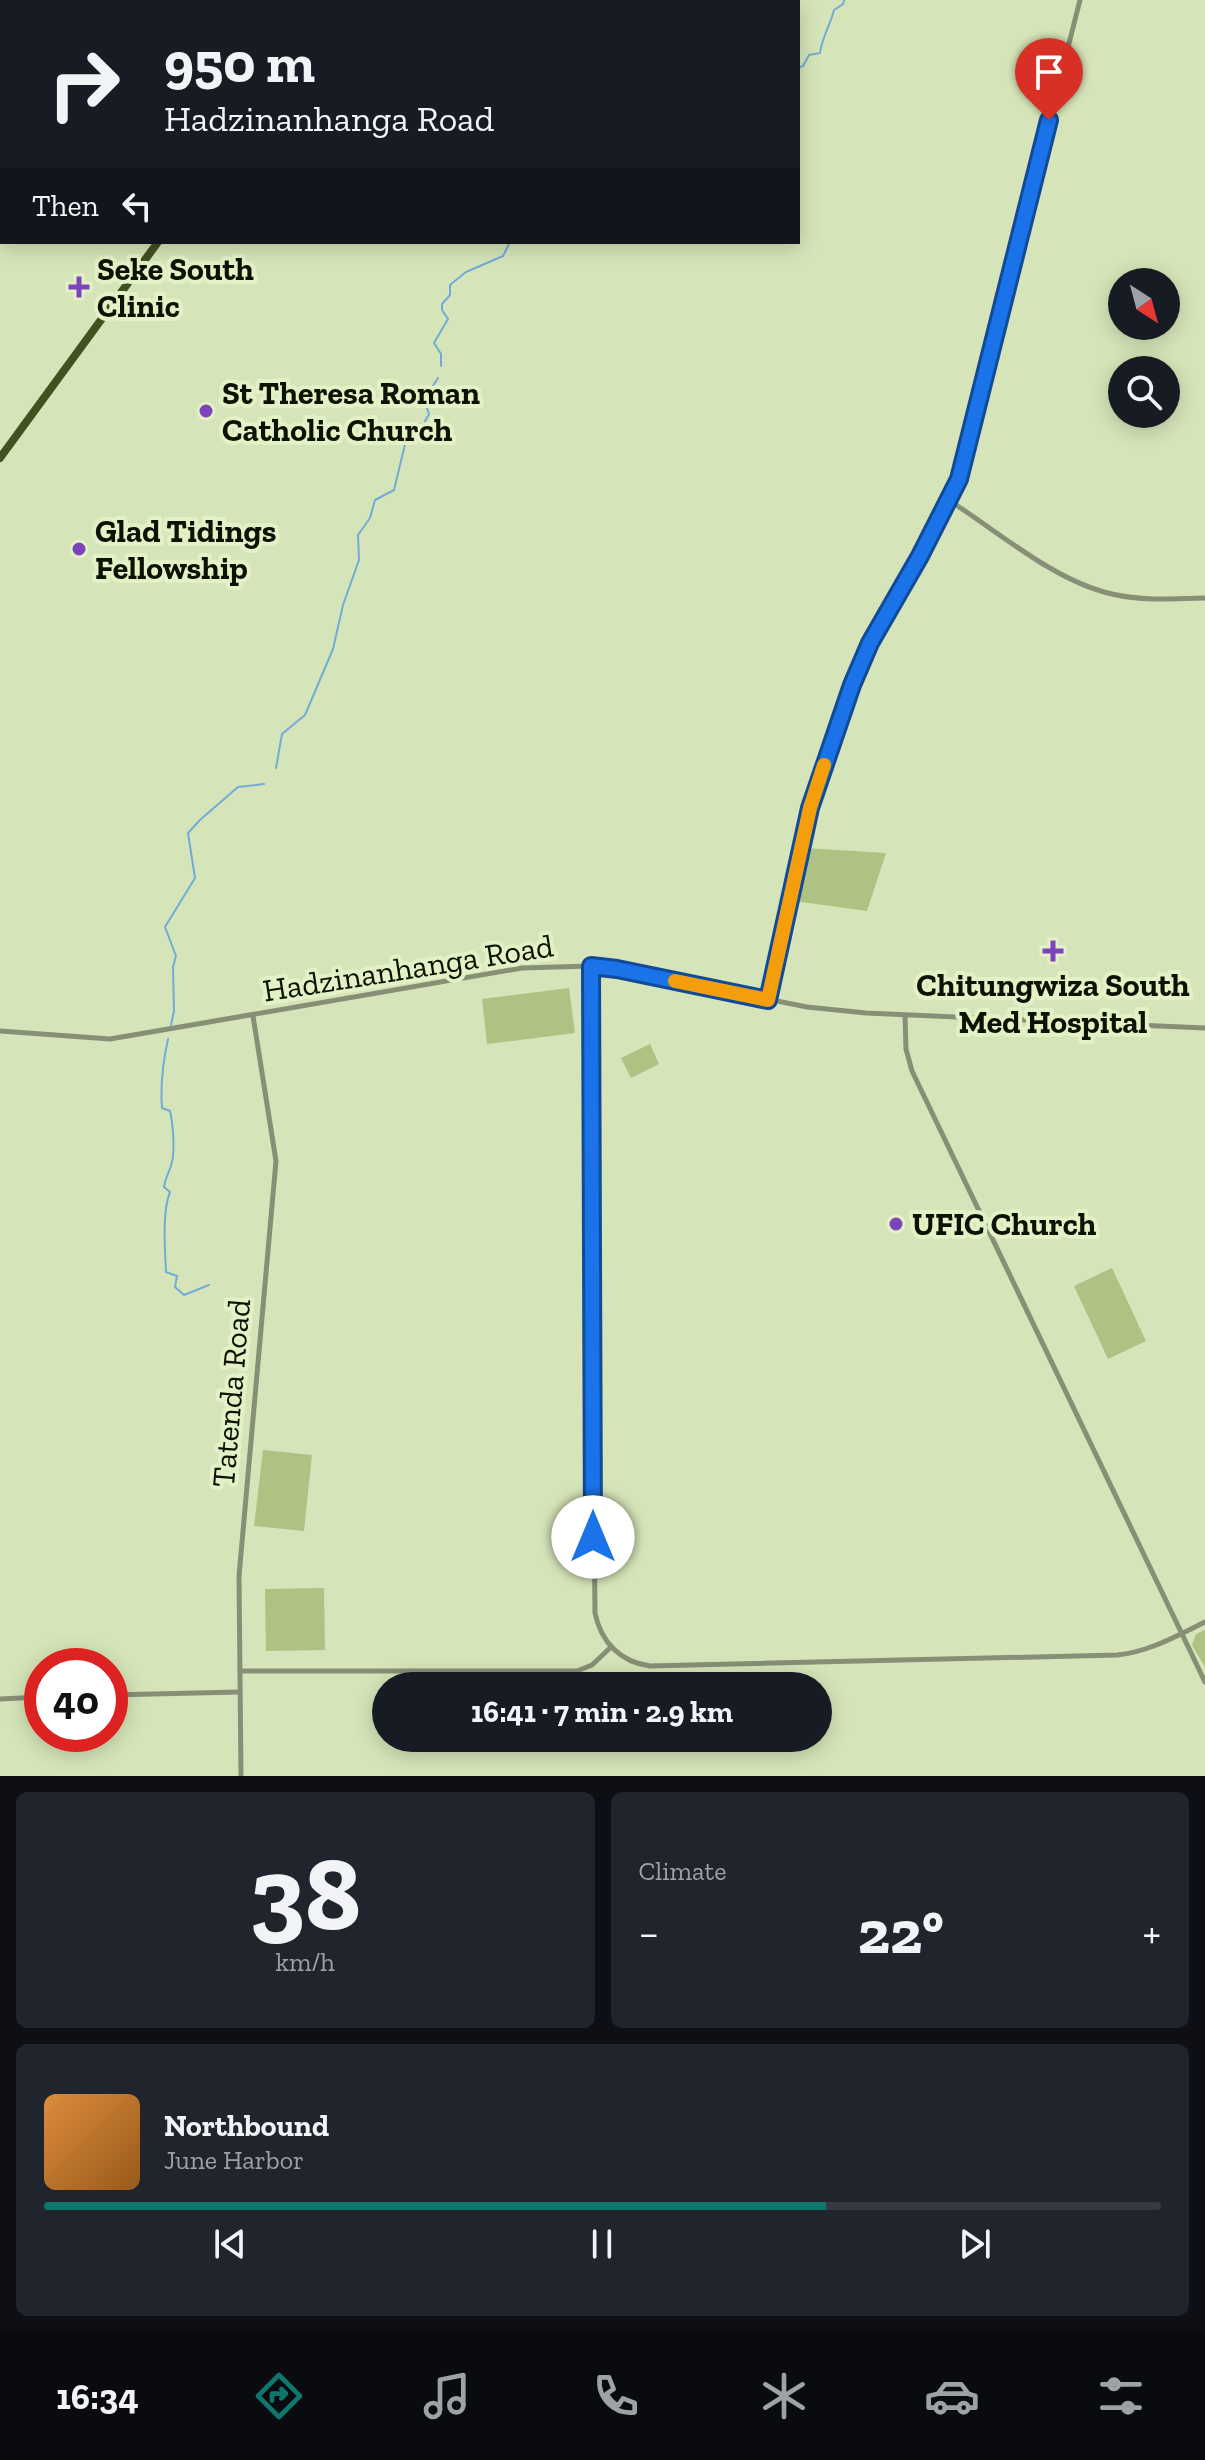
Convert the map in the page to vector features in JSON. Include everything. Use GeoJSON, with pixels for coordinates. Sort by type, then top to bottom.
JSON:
{"type":"FeatureCollection","features":[{"type":"Feature","properties":{"kind":"main road"},"geometry":{"type":"LineString","coordinates":[[0,458],[157,244]]}},
{"type":"Feature","properties":{"kind":"street"},"geometry":{"type":"LineString","coordinates":[[768,1000],[810,808],[852,685],[870,643],[950,501],[959,479],[1080,0]]}},
{"type":"Feature","properties":{"kind":"street"},"geometry":{"type":"LineString","coordinates":[[950,501],[1054,569],[1092,587],[1131,597],[1205,598]]}},
{"type":"Feature","properties":{"kind":"street"},"geometry":{"type":"LineString","coordinates":[[591,966],[595,1613],[601,1634],[611,1647],[631,1663],[647,1666],[1102,1655],[1137,1653],[1205,1622]]}},
{"type":"Feature","properties":{"kind":"street","name":"Hadzinanhanga Road"},"geometry":{"type":"LineString","coordinates":[[0,1031],[110,1039],[522,968],[591,966],[807,1007],[905,1016],[1205,1028]]}},
{"type":"Feature","properties":{"kind":"street","name":"Tatenda Road"},"geometry":{"type":"LineString","coordinates":[[241,1776],[239,1576],[276,1161],[253,1016]]}},
{"type":"Feature","properties":{"kind":"street"},"geometry":{"type":"LineString","coordinates":[[905,1016],[906,1049],[912,1071],[1205,1682]]}},
{"type":"Feature","properties":{"kind":"street"},"geometry":{"type":"LineString","coordinates":[[240,1671],[577,1671],[592,1665],[611,1647]]}},
{"type":"Feature","properties":{"kind":"street"},"geometry":{"type":"LineString","coordinates":[[128,1695],[240,1692]]}},
{"type":"Feature","properties":{"kind":"street"},"geometry":{"type":"LineString","coordinates":[[0,1699],[24,1698]]}},
{"type":"Feature","properties":{"kind":"green space"},"geometry":{"type":"Polygon","coordinates":[[[804,848],[886,853],[867,911],[794,901],[804,848]]]}},
{"type":"Feature","properties":{"kind":"green space"},"geometry":{"type":"Polygon","coordinates":[[[569,988],[575,1033],[487,1044],[482,999],[569,988]]]}},
{"type":"Feature","properties":{"kind":"green space"},"geometry":{"type":"Polygon","coordinates":[[[650,1044],[659,1064],[631,1078],[621,1058],[650,1044]]]}},
{"type":"Feature","properties":{"kind":"green space"},"geometry":{"type":"Polygon","coordinates":[[[1112,1268],[1146,1341],[1108,1359],[1074,1286],[1112,1268]]]}},
{"type":"Feature","properties":{"kind":"green space"},"geometry":{"type":"Polygon","coordinates":[[[263,1450],[312,1455],[304,1531],[254,1526],[263,1450]]]}},
{"type":"Feature","properties":{"kind":"green space"},"geometry":{"type":"Polygon","coordinates":[[[324,1588],[325,1650],[266,1651],[265,1589],[324,1588]]]}},
{"type":"Feature","properties":{"kind":"green space"},"geometry":{"type":"Polygon","coordinates":[[[1205,1630],[1205,1667],[1192,1645],[1196,1634],[1205,1630]]]}},
{"type":"Feature","properties":{"kind":"waterway"},"geometry":{"type":"LineString","coordinates":[[800,67],[809,55],[820,53],[834,10],[844,0]]}},
{"type":"Feature","properties":{"kind":"waterway"},"geometry":{"type":"LineString","coordinates":[[441,366],[441,354],[434,343],[448,319],[442,304],[450,295],[450,285],[466,272],[503,256],[509,244]]}},
{"type":"Feature","properties":{"kind":"waterway"},"geometry":{"type":"LineString","coordinates":[[276,768],[282,734],[305,715],[333,649],[343,605],[359,560],[358,535],[370,518],[375,500],[394,490],[407,436],[417,424],[423,425],[429,414],[424,400],[438,378]]}},
{"type":"Feature","properties":{"kind":"waterway"},"geometry":{"type":"LineString","coordinates":[[171,1025],[176,956],[165,927],[195,878],[188,833],[238,787],[264,784]]}},
{"type":"Feature","properties":{"kind":"waterway"},"geometry":{"type":"LineString","coordinates":[[168,1039],[161,1099],[162,1108],[170,1111],[173,1129],[172,1162],[164,1187],[170,1192],[165,1220],[166,1272],[177,1276],[175,1287],[184,1295],[209,1285]]}},
{"type":"Feature","properties":{"kind":"slow traffic"},"geometry":{"type":"LineString","coordinates":[[675,981],[768,1000],[810,808],[824,765]]}},
{"type":"Feature","properties":{"kind":"place","name":"Seke South Clinic"},"geometry":{"type":"Point","coordinates":[79,287]}},
{"type":"Feature","properties":{"kind":"place","name":"St Theresa Roman Catholic Church"},"geometry":{"type":"Point","coordinates":[206,411]}},
{"type":"Feature","properties":{"kind":"place","name":"Glad Tidings Fellowship"},"geometry":{"type":"Point","coordinates":[79,549]}},
{"type":"Feature","properties":{"kind":"place","name":"Chitungwiza South Med Hospital"},"geometry":{"type":"Point","coordinates":[1053,951]}},
{"type":"Feature","properties":{"kind":"place","name":"UFIC Church"},"geometry":{"type":"Point","coordinates":[896,1224]}},
{"type":"Feature","properties":{"kind":"route"},"geometry":{"type":"LineString","coordinates":[[593,1537],[591,966],[768,1000],[810,808],[852,685],[870,643],[950,501],[959,479],[1049,120]]}}]}
